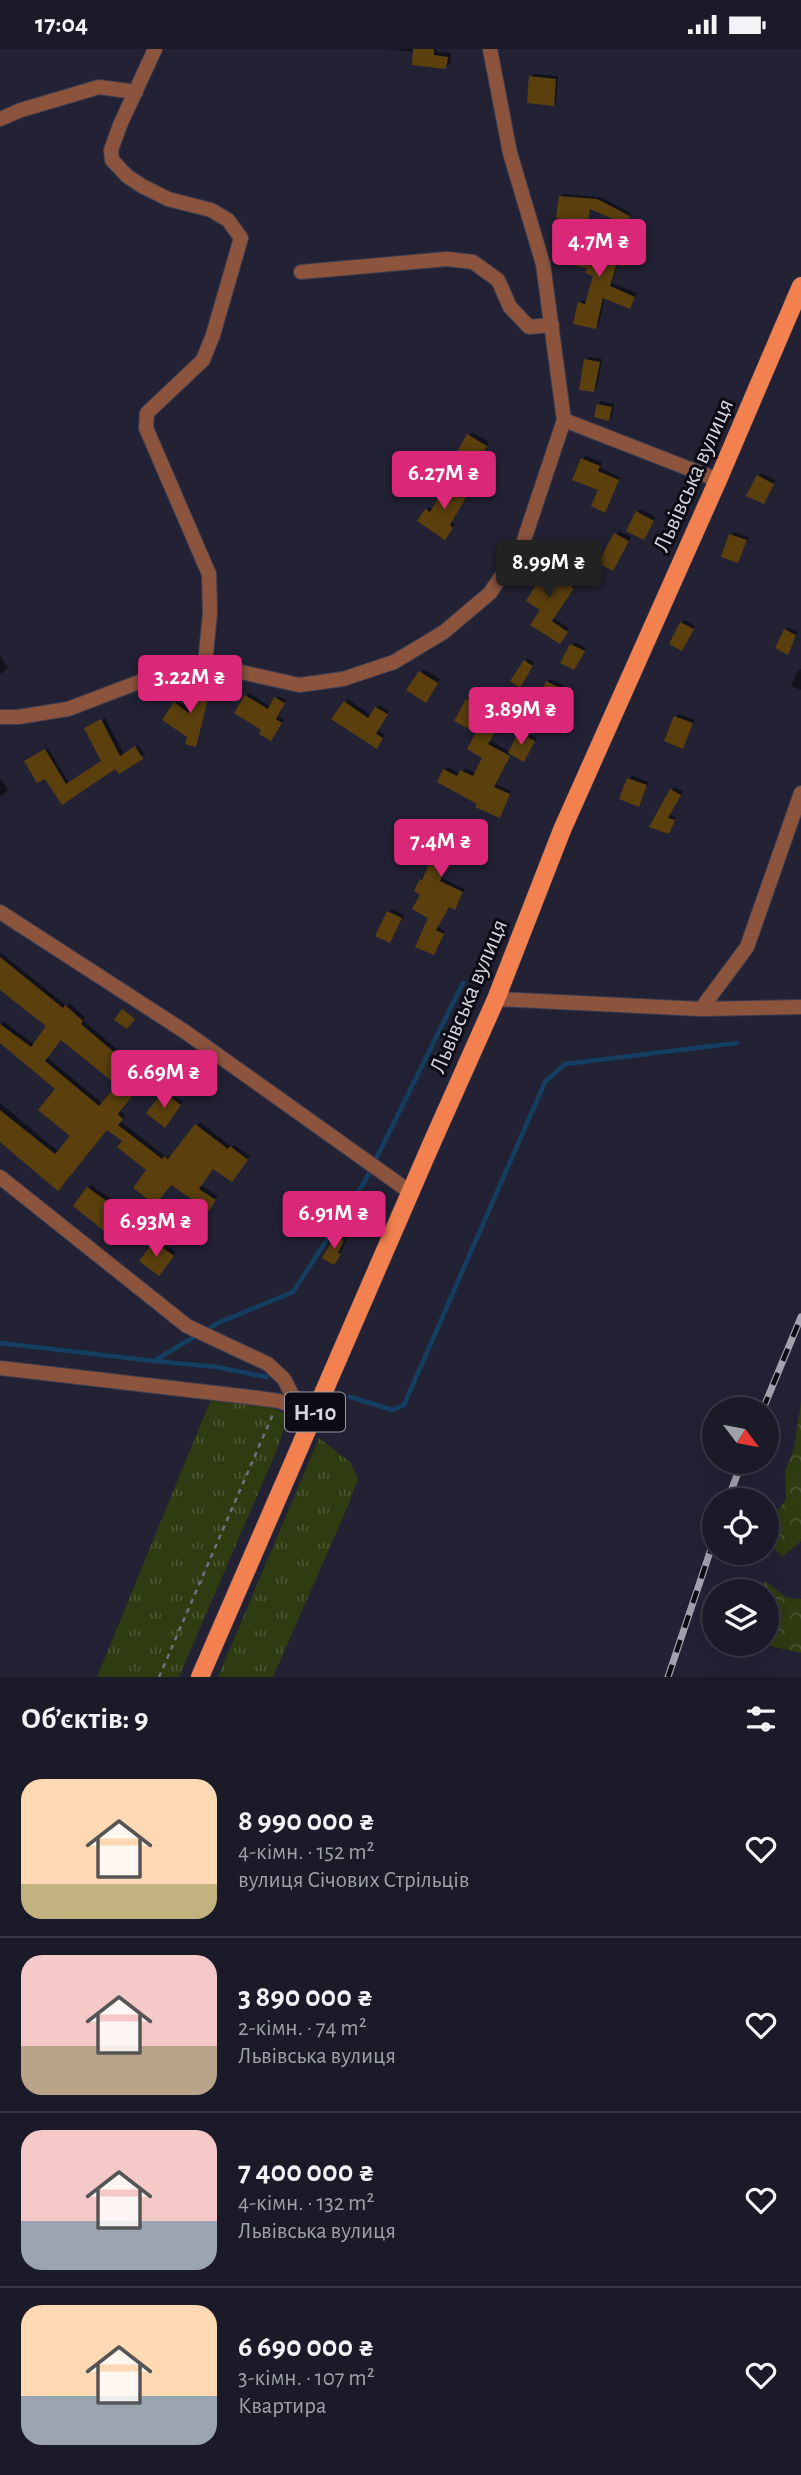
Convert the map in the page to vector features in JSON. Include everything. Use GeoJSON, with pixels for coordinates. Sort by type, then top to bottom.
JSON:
{"type":"FeatureCollection","features":[{"type":"Feature","properties":{"kind":"main road","name":"Львівська вулиця"},"geometry":{"type":"LineString","coordinates":[[410,1192],[496,999],[562,830],[801,286]]}},
{"type":"Feature","properties":{"kind":"main road","name":"Н-10"},"geometry":{"type":"LineString","coordinates":[[200,1677],[410,1192]]}},
{"type":"Feature","properties":{"kind":"street"},"geometry":{"type":"LineString","coordinates":[[155,49],[120,125],[111,150],[112,160],[127,176],[142,186],[168,199],[211,210],[228,220],[241,239],[203,361],[161,397],[147,413],[146,428],[209,575],[210,613],[205,664]]}},
{"type":"Feature","properties":{"kind":"street"},"geometry":{"type":"LineString","coordinates":[[0,717],[18,717],[68,709],[139,683],[205,664],[299,685],[343,679],[394,662],[444,632],[490,593],[522,546],[564,421],[543,264],[510,153],[490,49]]}},
{"type":"Feature","properties":{"kind":"street"},"geometry":{"type":"LineString","coordinates":[[0,119],[21,110],[99,87],[136,92]]}},
{"type":"Feature","properties":{"kind":"street"},"geometry":{"type":"LineString","coordinates":[[301,272],[447,259],[473,261],[498,280],[510,307],[529,327],[551,325]]}},
{"type":"Feature","properties":{"kind":"street"},"geometry":{"type":"LineString","coordinates":[[564,421],[718,479]]}},
{"type":"Feature","properties":{"kind":"street"},"geometry":{"type":"LineString","coordinates":[[701,1009],[747,947],[801,793]]}},
{"type":"Feature","properties":{"kind":"street"},"geometry":{"type":"LineString","coordinates":[[0,912],[184,1031],[360,1159],[410,1192]]}},
{"type":"Feature","properties":{"kind":"street"},"geometry":{"type":"LineString","coordinates":[[496,999],[701,1009],[801,1007]]}},
{"type":"Feature","properties":{"kind":"street"},"geometry":{"type":"LineString","coordinates":[[2,1182],[187,1326],[268,1364],[284,1379],[292,1395],[314,1414]]}},
{"type":"Feature","properties":{"kind":"street"},"geometry":{"type":"LineString","coordinates":[[0,1368],[279,1401],[314,1414]]}},
{"type":"Feature","properties":{"kind":"path"},"geometry":{"type":"LineString","coordinates":[[159,1677],[279,1401]]}},
{"type":"Feature","properties":{"kind":"green space"},"geometry":{"type":"Polygon","coordinates":[[[211,1399],[268,1406],[284,1413],[286,1423],[276,1452],[179,1677],[97,1677],[211,1399]]]}},
{"type":"Feature","properties":{"kind":"green space"},"geometry":{"type":"Polygon","coordinates":[[[801,1401],[801,1541],[782,1557],[779,1554],[779,1509],[786,1499],[785,1472],[794,1448],[801,1401]]]}},
{"type":"Feature","properties":{"kind":"green space"},"geometry":{"type":"Polygon","coordinates":[[[319,1438],[350,1462],[358,1479],[347,1508],[273,1677],[218,1677],[319,1438]]]}},
{"type":"Feature","properties":{"kind":"green space"},"geometry":{"type":"Polygon","coordinates":[[[779,1592],[787,1598],[801,1599],[801,1653],[779,1648],[779,1592]]]}},
{"type":"Feature","properties":{"kind":"building"},"geometry":{"type":"Polygon","coordinates":[[[413,49],[434,49],[434,55],[448,57],[446,69],[412,65],[413,49]]]}},
{"type":"Feature","properties":{"kind":"building"},"geometry":{"type":"Polygon","coordinates":[[[529,76],[556,79],[554,106],[527,103],[529,76]]]}},
{"type":"Feature","properties":{"kind":"building"},"geometry":{"type":"Polygon","coordinates":[[[559,196],[597,199],[630,216],[626,225],[590,209],[588,222],[556,218],[559,196]]]}},
{"type":"Feature","properties":{"kind":"building"},"geometry":{"type":"Polygon","coordinates":[[[608,240],[632,253],[624,267],[617,263],[610,286],[635,297],[630,309],[603,298],[596,329],[573,324],[578,302],[585,304],[593,276],[585,273],[587,268],[568,264],[573,242],[603,248],[608,240]]]}},
{"type":"Feature","properties":{"kind":"building"},"geometry":{"type":"Polygon","coordinates":[[[584,359],[600,362],[594,392],[579,390],[584,359]]]}},
{"type":"Feature","properties":{"kind":"building"},"geometry":{"type":"Polygon","coordinates":[[[597,404],[612,407],[609,421],[594,417],[597,404]]]}},
{"type":"Feature","properties":{"kind":"building"},"geometry":{"type":"Polygon","coordinates":[[[467,434],[487,446],[475,467],[455,455],[467,434]]]}},
{"type":"Feature","properties":{"kind":"building"},"geometry":{"type":"Polygon","coordinates":[[[581,458],[600,466],[598,471],[619,480],[605,513],[591,506],[598,490],[572,480],[581,458]]]}},
{"type":"Feature","properties":{"kind":"building"},"geometry":{"type":"Polygon","coordinates":[[[757,475],[774,484],[764,504],[746,496],[757,475]]]}},
{"type":"Feature","properties":{"kind":"building"},"geometry":{"type":"Polygon","coordinates":[[[447,483],[468,494],[450,525],[453,528],[445,540],[417,521],[425,509],[430,512],[447,483]]]}},
{"type":"Feature","properties":{"kind":"building"},"geometry":{"type":"Polygon","coordinates":[[[636,511],[654,521],[644,540],[626,531],[636,511]]]}},
{"type":"Feature","properties":{"kind":"building"},"geometry":{"type":"Polygon","coordinates":[[[614,533],[629,541],[613,571],[598,563],[614,533]]]}},
{"type":"Feature","properties":{"kind":"building"},"geometry":{"type":"Polygon","coordinates":[[[729,534],[747,540],[738,563],[721,557],[729,534]]]}},
{"type":"Feature","properties":{"kind":"building"},"geometry":{"type":"Polygon","coordinates":[[[543,558],[562,571],[557,577],[574,588],[552,621],[568,632],[560,644],[530,625],[540,610],[526,601],[537,583],[530,578],[543,558]]]}},
{"type":"Feature","properties":{"kind":"building"},"geometry":{"type":"Polygon","coordinates":[[[680,622],[694,629],[682,651],[669,644],[680,622]]]}},
{"type":"Feature","properties":{"kind":"building"},"geometry":{"type":"Polygon","coordinates":[[[784,629],[796,635],[788,655],[775,648],[784,629]]]}},
{"type":"Feature","properties":{"kind":"building"},"geometry":{"type":"Polygon","coordinates":[[[570,644],[585,651],[574,670],[560,663],[570,644]]]}},
{"type":"Feature","properties":{"kind":"building"},"geometry":{"type":"Polygon","coordinates":[[[524,660],[533,666],[520,688],[510,681],[524,660]]]}},
{"type":"Feature","properties":{"kind":"building"},"geometry":{"type":"Polygon","coordinates":[[[419,671],[438,683],[426,703],[406,690],[419,671]]]}},
{"type":"Feature","properties":{"kind":"building"},"geometry":{"type":"Polygon","coordinates":[[[546,681],[562,689],[551,711],[536,704],[546,681]]]}},
{"type":"Feature","properties":{"kind":"building"},"geometry":{"type":"Polygon","coordinates":[[[195,683],[211,686],[196,747],[185,744],[187,737],[162,720],[174,702],[189,713],[195,683]]]}},
{"type":"Feature","properties":{"kind":"building"},"geometry":{"type":"Polygon","coordinates":[[[245,695],[268,709],[274,697],[285,703],[276,719],[282,723],[271,741],[259,734],[261,730],[234,713],[245,695]]]}},
{"type":"Feature","properties":{"kind":"building"},"geometry":{"type":"Polygon","coordinates":[[[466,699],[479,706],[477,710],[500,724],[488,744],[510,756],[494,787],[510,794],[500,818],[475,807],[477,804],[437,782],[443,769],[457,776],[460,770],[473,776],[482,758],[467,749],[476,733],[454,721],[466,699]]]}},
{"type":"Feature","properties":{"kind":"building"},"geometry":{"type":"Polygon","coordinates":[[[344,701],[368,718],[375,707],[388,714],[376,734],[383,738],[377,749],[331,719],[344,701]]]}},
{"type":"Feature","properties":{"kind":"building"},"geometry":{"type":"Polygon","coordinates":[[[674,716],[693,723],[683,749],[664,741],[674,716]]]}},
{"type":"Feature","properties":{"kind":"building"},"geometry":{"type":"Polygon","coordinates":[[[101,719],[120,756],[135,746],[143,759],[119,774],[115,769],[62,805],[45,779],[37,783],[24,761],[45,749],[66,784],[101,761],[84,728],[101,719]]]}},
{"type":"Feature","properties":{"kind":"building"},"geometry":{"type":"Polygon","coordinates":[[[518,732],[535,741],[524,762],[508,753],[518,732]]]}},
{"type":"Feature","properties":{"kind":"building"},"geometry":{"type":"Polygon","coordinates":[[[627,778],[647,785],[639,807],[619,799],[627,778]]]}},
{"type":"Feature","properties":{"kind":"building"},"geometry":{"type":"Polygon","coordinates":[[[670,789],[681,795],[668,818],[675,820],[669,834],[649,827],[670,789]]]}},
{"type":"Feature","properties":{"kind":"building"},"geometry":{"type":"Polygon","coordinates":[[[430,823],[460,837],[465,827],[485,836],[473,863],[452,854],[440,881],[463,892],[455,910],[449,907],[436,930],[444,934],[434,955],[415,947],[428,918],[412,909],[420,895],[414,891],[431,860],[416,853],[430,823]]]}},
{"type":"Feature","properties":{"kind":"building"},"geometry":{"type":"Polygon","coordinates":[[[387,911],[402,918],[390,943],[375,936],[387,911]]]}},
{"type":"Feature","properties":{"kind":"building"},"geometry":{"type":"Polygon","coordinates":[[[0,957],[63,1008],[65,1005],[83,1021],[81,1024],[128,1064],[130,1061],[148,1076],[118,1114],[123,1119],[118,1125],[162,1159],[164,1156],[168,1159],[195,1124],[228,1149],[230,1146],[248,1160],[232,1182],[213,1169],[199,1189],[216,1200],[209,1211],[171,1185],[155,1205],[133,1188],[146,1170],[117,1147],[122,1141],[107,1130],[58,1191],[0,1142],[0,1110],[55,1154],[70,1136],[38,1110],[55,1089],[0,1043],[0,1024],[31,1047],[46,1026],[0,990],[0,957]],[[61,1040],[45,1061],[99,1106],[114,1088],[111,1085],[113,1082],[61,1040]]]}},
{"type":"Feature","properties":{"kind":"building"},"geometry":{"type":"Polygon","coordinates":[[[122,1009],[135,1019],[127,1029],[114,1020],[122,1009]]]}},
{"type":"Feature","properties":{"kind":"building"},"geometry":{"type":"Polygon","coordinates":[[[163,1092],[181,1105],[165,1128],[146,1113],[163,1092]]]}},
{"type":"Feature","properties":{"kind":"building"},"geometry":{"type":"Polygon","coordinates":[[[87,1187],[139,1224],[122,1245],[73,1206],[87,1187]]]}},
{"type":"Feature","properties":{"kind":"building"},"geometry":{"type":"Polygon","coordinates":[[[335,1236],[344,1241],[338,1253],[341,1254],[334,1265],[322,1258],[335,1236]]]}},
{"type":"Feature","properties":{"kind":"building"},"geometry":{"type":"Polygon","coordinates":[[[154,1241],[174,1256],[159,1276],[139,1261],[154,1241]]]}},
{"type":"Feature","properties":{"kind":"waterway"},"geometry":{"type":"LineString","coordinates":[[205,1331],[293,1292],[365,1181],[463,983]]}},
{"type":"Feature","properties":{"kind":"waterway"},"geometry":{"type":"LineString","coordinates":[[350,1397],[393,1410],[404,1405],[545,1082],[565,1064],[737,1043]]}},
{"type":"Feature","properties":{"kind":"waterway"},"geometry":{"type":"LineString","coordinates":[[0,1343],[154,1361],[197,1335]]}},
{"type":"Feature","properties":{"kind":"waterway"},"geometry":{"type":"LineString","coordinates":[[154,1361],[216,1367],[267,1377]]}},
{"type":"Feature","properties":{"kind":"railway"},"geometry":{"type":"LineString","coordinates":[[768,1397],[801,1317]]}},
{"type":"Feature","properties":{"kind":"railway"},"geometry":{"type":"LineString","coordinates":[[732,1488],[737,1474]]}},
{"type":"Feature","properties":{"kind":"railway"},"geometry":{"type":"LineString","coordinates":[[668,1677],[706,1565]]}}]}
